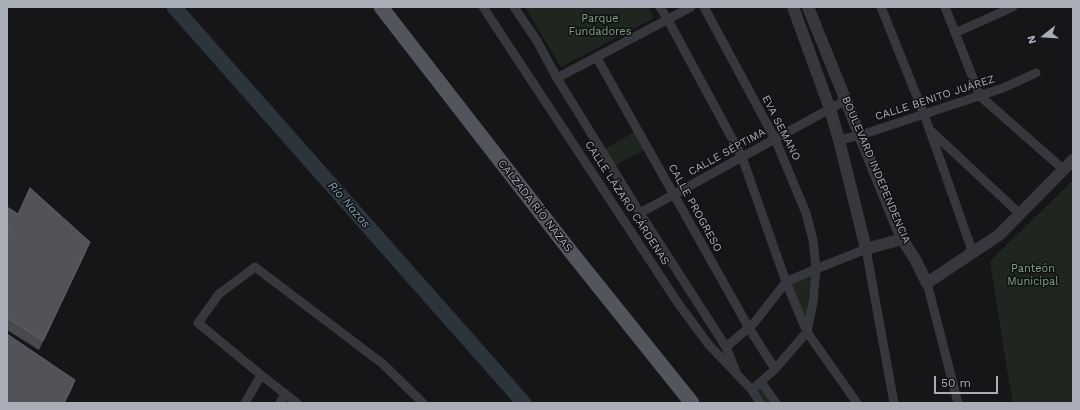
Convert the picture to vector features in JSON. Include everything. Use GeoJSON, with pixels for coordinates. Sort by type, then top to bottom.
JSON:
{"type":"FeatureCollection","features":[{"type":"Feature","properties":{"kind":"main road","name":"CALZADA RÍO NAZAS"},"geometry":{"type":"LineString","coordinates":[[381,7],[571,252],[692,403]]}},
{"type":"Feature","properties":{"kind":"street","name":"CALLE LÁZARO CÁRDENAS"},"geometry":{"type":"LineString","coordinates":[[483,7],[680,306],[709,345],[752,390],[760,403]]}},
{"type":"Feature","properties":{"kind":"street"},"geometry":{"type":"LineString","coordinates":[[514,7],[640,213],[726,347],[736,373]]}},
{"type":"Feature","properties":{"kind":"street"},"geometry":{"type":"LineString","coordinates":[[660,7],[742,157],[786,282],[807,332],[857,403]]}},
{"type":"Feature","properties":{"kind":"street"},"geometry":{"type":"LineString","coordinates":[[557,78],[691,7]]}},
{"type":"Feature","properties":{"kind":"street","name":"EVA SEMANO"},"geometry":{"type":"LineString","coordinates":[[704,7],[775,139],[806,213],[813,240],[816,268],[813,302],[807,332]]}},
{"type":"Feature","properties":{"kind":"street","name":"BOULEVARD INDEPENDENCIA"},"geometry":{"type":"LineString","coordinates":[[793,7],[830,109],[839,140],[866,249],[894,403]]}},
{"type":"Feature","properties":{"kind":"street","name":"BOULEVARD INDEPENDENCIA"},"geometry":{"type":"LineString","coordinates":[[809,7],[902,239],[915,259],[927,283],[958,403]]}},
{"type":"Feature","properties":{"kind":"street"},"geometry":{"type":"LineString","coordinates":[[881,7],[924,114],[972,253]]}},
{"type":"Feature","properties":{"kind":"street"},"geometry":{"type":"LineString","coordinates":[[945,7],[980,96],[1063,169]]}},
{"type":"Feature","properties":{"kind":"street"},"geometry":{"type":"LineString","coordinates":[[955,33],[1013,7]]}},
{"type":"Feature","properties":{"kind":"street","name":"CALLE PROGRESO"},"geometry":{"type":"LineString","coordinates":[[597,58],[749,328],[775,369]]}},
{"type":"Feature","properties":{"kind":"street","name":"CALLE BENITO JUÁREZ"},"geometry":{"type":"LineString","coordinates":[[839,140],[861,135],[980,96],[1003,88],[1036,73]]}},
{"type":"Feature","properties":{"kind":"street","name":"CALLE SÉPTIMA"},"geometry":{"type":"LineString","coordinates":[[640,213],[846,100]]}},
{"type":"Feature","properties":{"kind":"street"},"geometry":{"type":"LineString","coordinates":[[929,129],[1020,214]]}},
{"type":"Feature","properties":{"kind":"street"},"geometry":{"type":"LineString","coordinates":[[927,283],[999,235],[1073,160]]}},
{"type":"Feature","properties":{"kind":"street"},"geometry":{"type":"LineString","coordinates":[[726,347],[763,314],[786,282],[816,268],[866,249],[902,239]]}},
{"type":"Feature","properties":{"kind":"street"},"geometry":{"type":"LineString","coordinates":[[297,403],[261,376],[198,323],[219,294],[255,268],[383,364],[422,403]]}},
{"type":"Feature","properties":{"kind":"street"},"geometry":{"type":"LineString","coordinates":[[752,390],[775,369],[807,332]]}},
{"type":"Feature","properties":{"kind":"street"},"geometry":{"type":"LineString","coordinates":[[245,403],[261,376]]}},
{"type":"Feature","properties":{"kind":"street"},"geometry":{"type":"LineString","coordinates":[[761,382],[776,403]]}},
{"type":"Feature","properties":{"kind":"street"},"geometry":{"type":"LineString","coordinates":[[280,403],[285,394]]}},
{"type":"Feature","properties":{"kind":"green space","name":"Parque Fundadores"},"geometry":{"type":"Polygon","coordinates":[[[525,7],[648,7],[654,18],[561,67],[525,7]]]}},
{"type":"Feature","properties":{"kind":"green space"},"geometry":{"type":"Polygon","coordinates":[[[636,131],[647,148],[613,167],[603,150],[636,131]]]}},
{"type":"Feature","properties":{"kind":"green space","name":"Panteón Municipal"},"geometry":{"type":"Polygon","coordinates":[[[1073,180],[1073,403],[1013,403],[990,261],[1073,180]]]}},
{"type":"Feature","properties":{"kind":"green space"},"geometry":{"type":"Polygon","coordinates":[[[810,277],[806,323],[790,285],[810,277]]]}},
{"type":"Feature","properties":{"kind":"green space"},"geometry":{"type":"Polygon","coordinates":[[[763,386],[775,403],[762,403],[755,393],[763,386]]]}},
{"type":"Feature","properties":{"kind":"building"},"geometry":{"type":"Polygon","coordinates":[[[30,188],[90,242],[43,341],[7,318],[7,236],[10,229],[7,228],[7,207],[18,214],[30,188]]]}},
{"type":"Feature","properties":{"kind":"building"},"geometry":{"type":"Polygon","coordinates":[[[7,334],[75,380],[64,403],[7,403],[7,334]]]}},
{"type":"Feature","properties":{"kind":"waterway","name":"Río Nazas"},"geometry":{"type":"LineString","coordinates":[[174,7],[524,403]]}}]}
